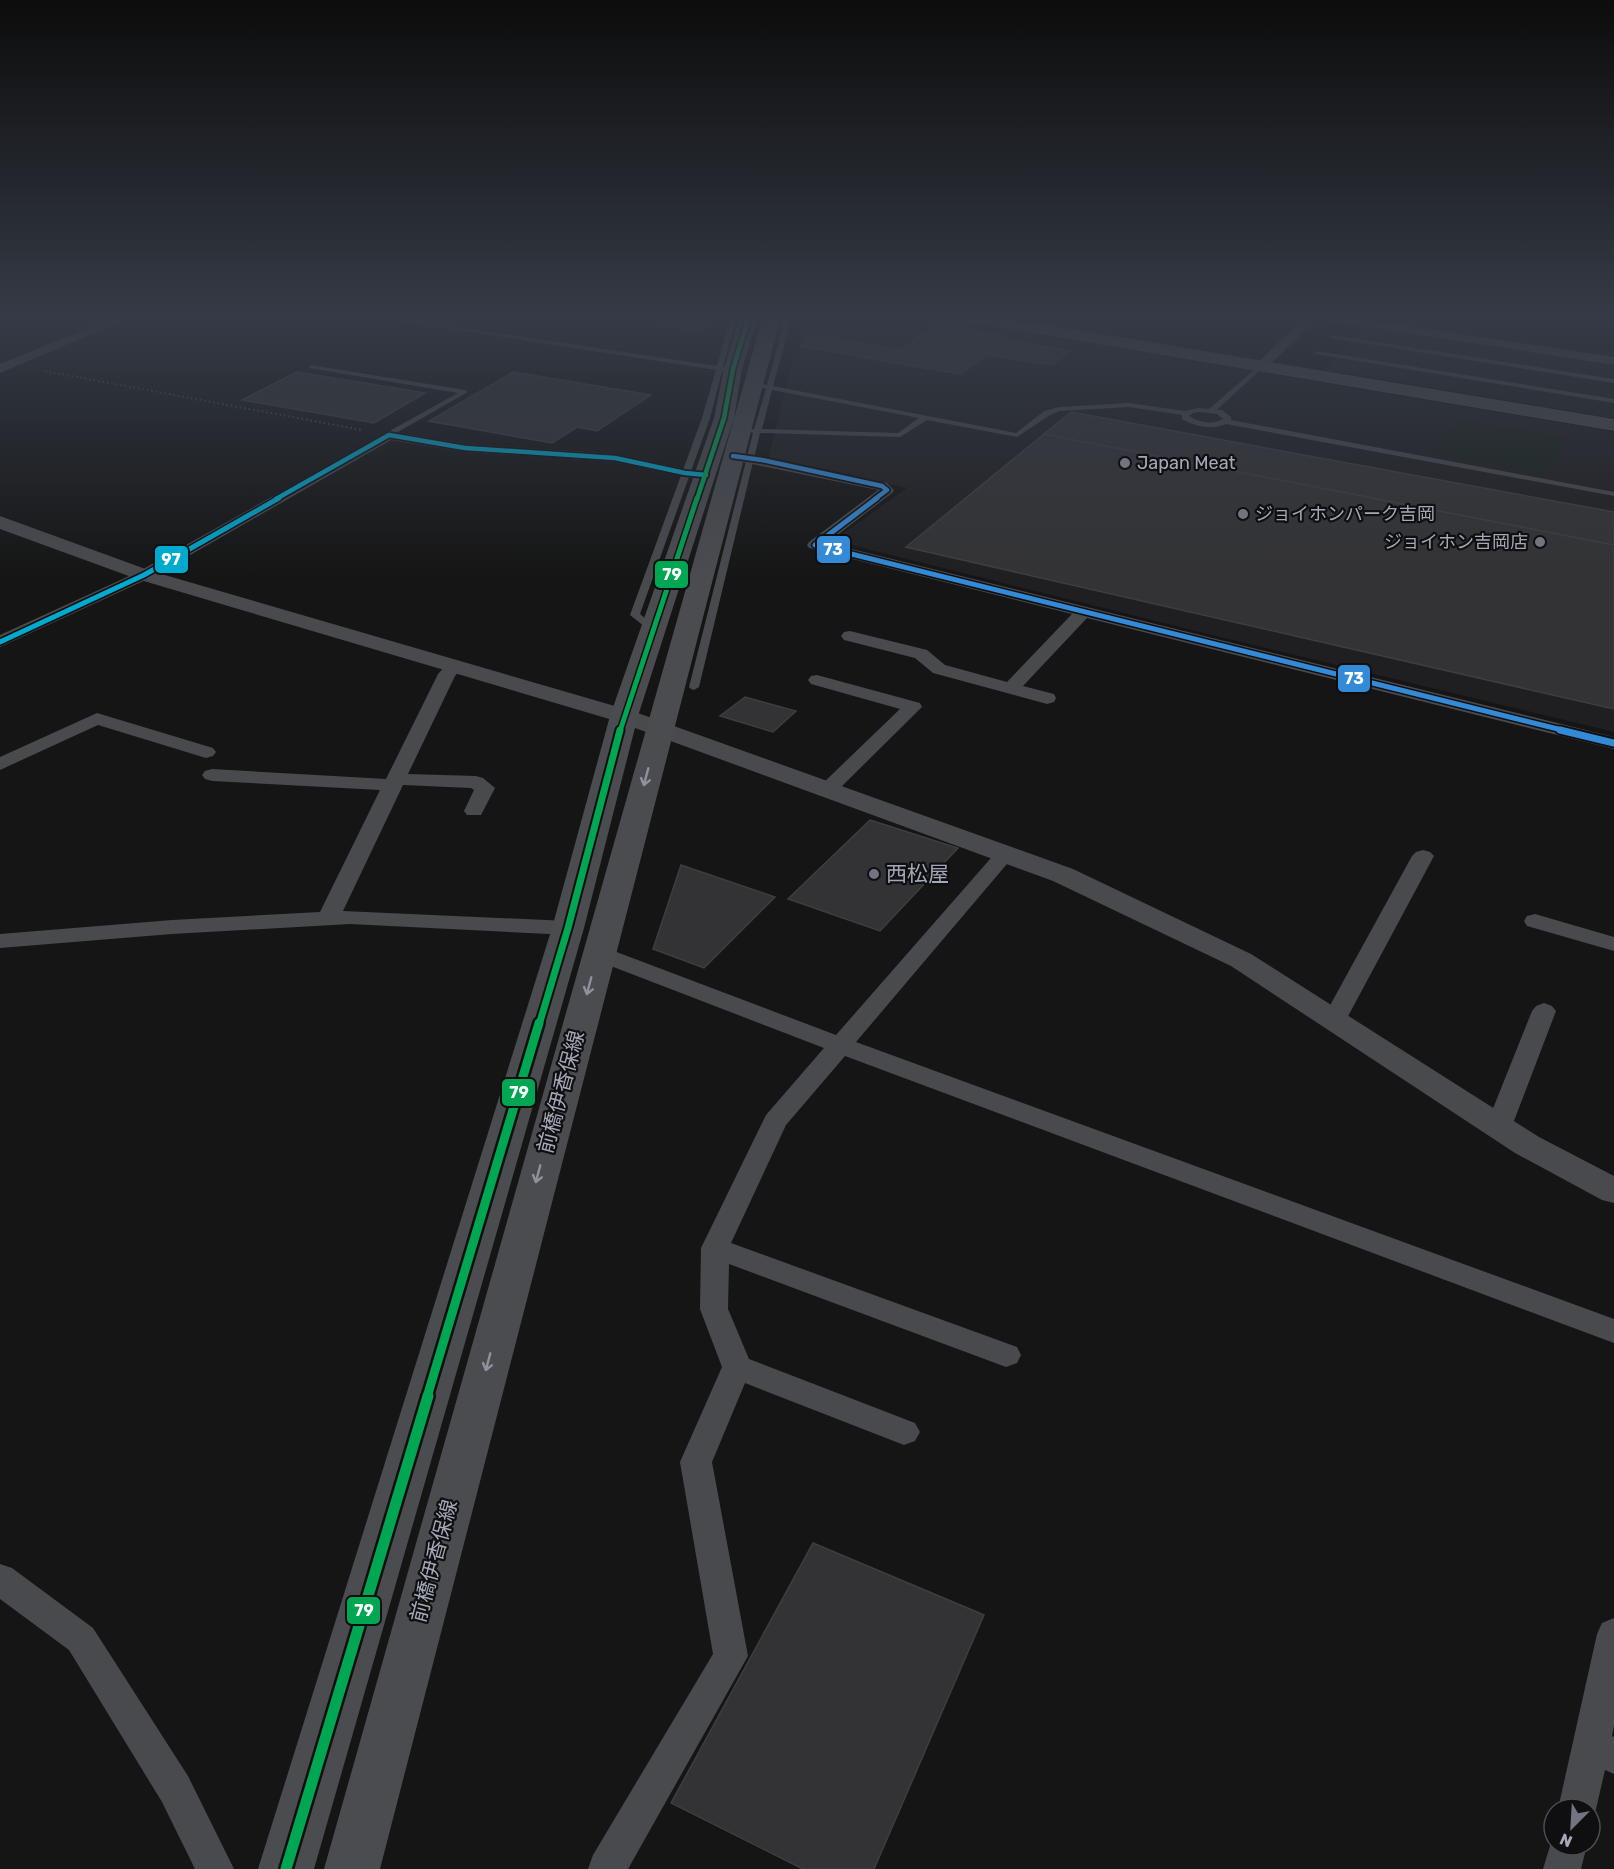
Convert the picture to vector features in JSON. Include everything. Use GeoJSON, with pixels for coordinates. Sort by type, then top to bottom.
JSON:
{"type":"FeatureCollection","features":[{"type":"Feature","properties":{"kind":"main road","name":"前橋伊香保線"},"geometry":{"type":"LineString","coordinates":[[286,1869],[568,928],[624,716],[653,629],[719,464],[736,403]]}},
{"type":"Feature","properties":{"kind":"main road"},"geometry":{"type":"LineString","coordinates":[[1484,403],[1614,425]]}},
{"type":"Feature","properties":{"kind":"main road","name":"前橋伊香保線"},"geometry":{"type":"LineString","coordinates":[[352,1869],[660,729],[699,621],[719,464]]}},
{"type":"Feature","properties":{"kind":"street"},"geometry":{"type":"LineString","coordinates":[[0,642],[144,574],[389,435],[465,448],[719,464],[882,486],[887,490],[815,545],[1614,743]]}},
{"type":"Feature","properties":{"kind":"street"},"geometry":{"type":"LineString","coordinates":[[0,522],[144,574],[624,716],[1063,875],[1242,960],[1527,1145],[1614,1191]]}},
{"type":"Feature","properties":{"kind":"street"},"geometry":{"type":"LineString","coordinates":[[1012,687],[1084,611]]}},
{"type":"Feature","properties":{"kind":"street"},"geometry":{"type":"LineString","coordinates":[[850,636],[921,654],[939,669],[1047,698]]}},
{"type":"Feature","properties":{"kind":"street"},"geometry":{"type":"LineString","coordinates":[[328,918],[447,674],[455,666]]}},
{"type":"Feature","properties":{"kind":"street"},"geometry":{"type":"LineString","coordinates":[[817,680],[913,707],[827,790]]}},
{"type":"Feature","properties":{"kind":"street"},"geometry":{"type":"LineString","coordinates":[[0,764],[97,719],[206,752]]}},
{"type":"Feature","properties":{"kind":"street"},"geometry":{"type":"LineString","coordinates":[[212,775],[395,782],[476,782],[485,788],[474,811]]}},
{"type":"Feature","properties":{"kind":"street"},"geometry":{"type":"LineString","coordinates":[[607,1869],[731,1656],[696,1462],[737,1367],[714,1309],[715,1248],[775,1121],[1005,854]]}},
{"type":"Feature","properties":{"kind":"street"},"geometry":{"type":"LineString","coordinates":[[1334,1020],[1423,856]]}},
{"type":"Feature","properties":{"kind":"street"},"geometry":{"type":"LineString","coordinates":[[0,941],[172,927],[350,917],[568,928]]}},
{"type":"Feature","properties":{"kind":"street"},"geometry":{"type":"LineString","coordinates":[[1535,921],[1614,944]]}},
{"type":"Feature","properties":{"kind":"street"},"geometry":{"type":"LineString","coordinates":[[598,953],[839,1046],[1614,1331]]}},
{"type":"Feature","properties":{"kind":"street"},"geometry":{"type":"LineString","coordinates":[[1499,1126],[1544,1011]]}},
{"type":"Feature","properties":{"kind":"street"},"geometry":{"type":"LineString","coordinates":[[715,1248],[1006,1355]]}},
{"type":"Feature","properties":{"kind":"street"},"geometry":{"type":"LineString","coordinates":[[737,1367],[904,1432]]}},
{"type":"Feature","properties":{"kind":"street"},"geometry":{"type":"LineString","coordinates":[[0,1578],[81,1639],[175,1789],[215,1869]]}},
{"type":"Feature","properties":{"kind":"street"},"geometry":{"type":"LineString","coordinates":[[1582,1797],[1603,1750],[1614,1634]]}},
{"type":"Feature","properties":{"kind":"lane"},"geometry":{"type":"LineString","coordinates":[[389,435],[445,403]]}},
{"type":"Feature","properties":{"kind":"lane"},"geometry":{"type":"LineString","coordinates":[[863,403],[1017,435],[1047,412],[1059,409],[1129,405],[1187,414],[1198,410],[1212,410],[1227,417],[1227,422]]}},
{"type":"Feature","properties":{"kind":"lane"},"geometry":{"type":"LineString","coordinates":[[1212,410],[1220,403]]}},
{"type":"Feature","properties":{"kind":"lane"},"geometry":{"type":"LineString","coordinates":[[1187,414],[1185,417],[1187,420],[1197,424],[1218,425],[1227,422],[1614,494]]}},
{"type":"Feature","properties":{"kind":"lane"},"geometry":{"type":"LineString","coordinates":[[719,464],[900,435],[927,417]]}},
{"type":"Feature","properties":{"kind":"lane"},"geometry":{"type":"LineString","coordinates":[[694,687],[699,621]]}},
{"type":"Feature","properties":{"kind":"path"},"geometry":{"type":"LineString","coordinates":[[210,403],[389,435]]}},
{"type":"Feature","properties":{"kind":"shaded area","name":"ジョイホンパーク吉岡"},"geometry":{"type":"Polygon","coordinates":[[[782,403],[1444,403],[1614,432],[1614,732],[839,542],[835,539],[907,488],[769,457],[782,403]]]}},
{"type":"Feature","properties":{"kind":"shaded area"},"geometry":{"type":"Polygon","coordinates":[[[1525,403],[1614,403],[1614,418],[1525,403]]]}},
{"type":"Feature","properties":{"kind":"shaded area"},"geometry":{"type":"Polygon","coordinates":[[[1459,420],[1565,438],[1545,473],[1436,453],[1459,420]]]}},
{"type":"Feature","properties":{"kind":"building"},"geometry":{"type":"Polygon","coordinates":[[[260,403],[408,403],[374,423],[260,403]]]}},
{"type":"Feature","properties":{"kind":"building"},"geometry":{"type":"Polygon","coordinates":[[[459,403],[639,403],[597,431],[577,427],[552,443],[429,421],[459,403]]]}},
{"type":"Feature","properties":{"kind":"building"},"geometry":{"type":"Polygon","coordinates":[[[1071,412],[1614,512],[1614,545],[1044,434],[1071,412]]]}},
{"type":"Feature","properties":{"kind":"building"},"geometry":{"type":"Polygon","coordinates":[[[1044,434],[1614,545],[1614,709],[906,547],[1044,434]]]}},
{"type":"Feature","properties":{"kind":"building"},"geometry":{"type":"Polygon","coordinates":[[[745,697],[796,711],[773,732],[720,716],[745,697]]]}},
{"type":"Feature","properties":{"kind":"building","name":"西松屋"},"geometry":{"type":"Polygon","coordinates":[[[870,820],[958,848],[880,931],[788,899],[870,820]]]}},
{"type":"Feature","properties":{"kind":"building"},"geometry":{"type":"Polygon","coordinates":[[[681,865],[775,897],[704,968],[653,949],[681,865]]]}},
{"type":"Feature","properties":{"kind":"building"},"geometry":{"type":"Polygon","coordinates":[[[813,1543],[984,1615],[874,1869],[803,1869],[671,1803],[813,1543]]]}},
{"type":"Feature","properties":{"kind":"transit line","name":"79"},"geometry":{"type":"LineString","coordinates":[[286,1869],[568,928],[624,716],[724,418],[727,403]]}},
{"type":"Feature","properties":{"kind":"transit line","name":"97"},"geometry":{"type":"LineString","coordinates":[[0,642],[144,575],[389,435],[465,448],[615,458],[685,473],[706,475]]}},
{"type":"Feature","properties":{"kind":"transit line","name":"73"},"geometry":{"type":"LineString","coordinates":[[733,456],[762,460],[882,486],[887,490],[815,545],[1614,743]]}},
{"type":"Feature","properties":{"kind":"place","name":"Japan Meat"},"geometry":{"type":"Point","coordinates":[1125,463]}},
{"type":"Feature","properties":{"kind":"place","name":"ジョイホンパーク吉岡"},"geometry":{"type":"Point","coordinates":[1243,514]}},
{"type":"Feature","properties":{"kind":"place","name":"ジョイホン吉岡店"},"geometry":{"type":"Point","coordinates":[1540,542]}},
{"type":"Feature","properties":{"kind":"place","name":"西松屋"},"geometry":{"type":"Point","coordinates":[874,874]}}]}
